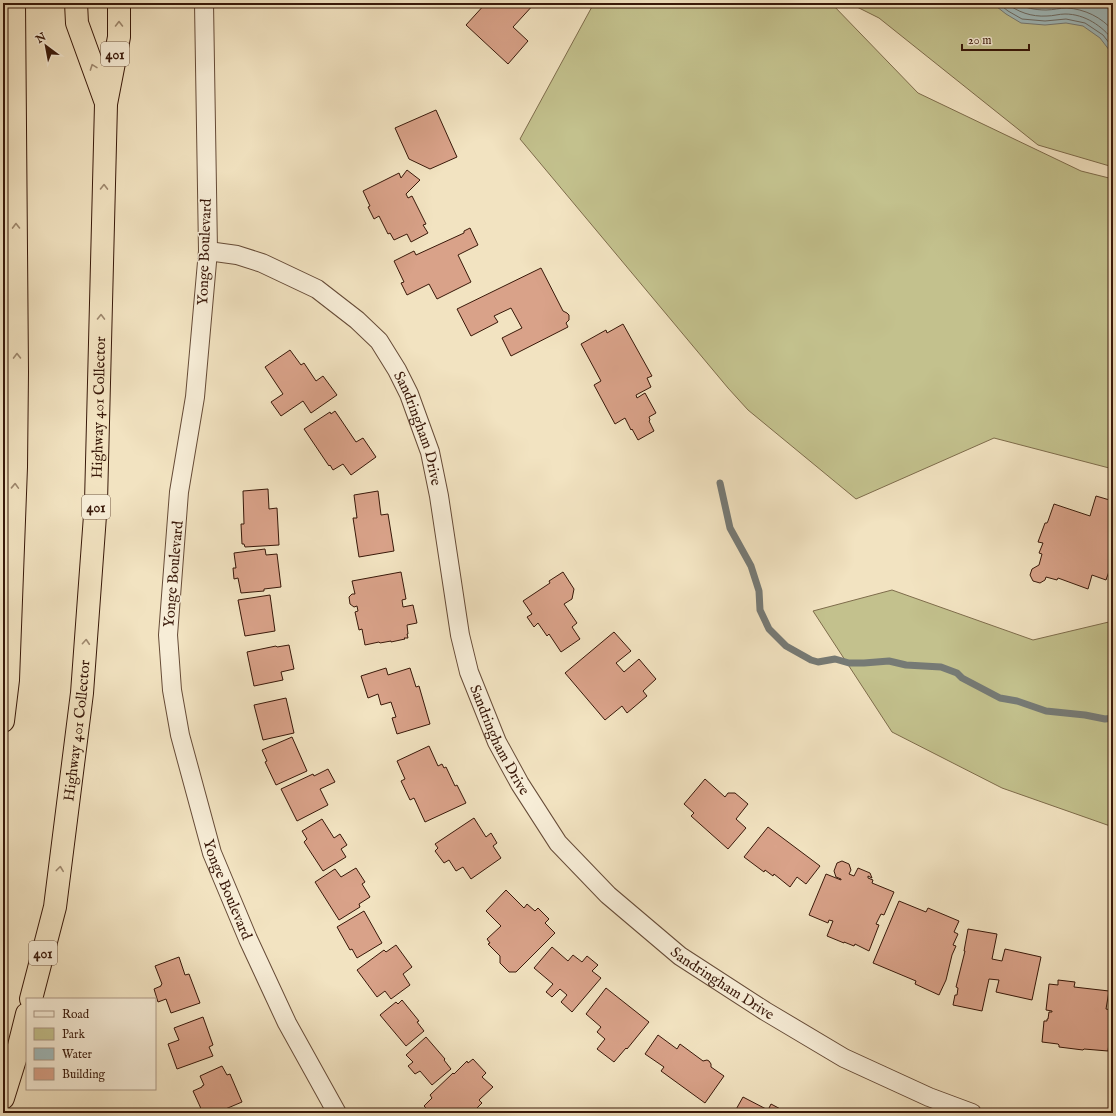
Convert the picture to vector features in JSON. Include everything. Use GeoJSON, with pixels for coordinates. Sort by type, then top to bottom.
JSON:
{"type":"FeatureCollection","features":[{"type":"Feature","properties":{"kind":"highway"},"geometry":{"type":"LineString","coordinates":[[3,721],[8,680],[16,467],[17,372],[14,3]]}},
{"type":"Feature","properties":{"kind":"highway"},"geometry":{"type":"LineString","coordinates":[[76,3],[77,22],[106,104]]}},
{"type":"Feature","properties":{"kind":"highway","name":"Highway 401 Collector"},"geometry":{"type":"LineString","coordinates":[[31,998],[55,907],[82,693],[96,502],[106,104],[118,37],[118,3]]}},
{"type":"Feature","properties":{"kind":"highway"},"geometry":{"type":"LineString","coordinates":[[3,1098],[26,1018]]}},
{"type":"Feature","properties":{"kind":"street","name":"Yonge Boulevard"},"geometry":{"type":"LineString","coordinates":[[204,3],[208,251],[195,397],[179,492],[168,635],[172,690],[180,735],[212,853],[248,939],[287,1024],[337,1113]]}},
{"type":"Feature","properties":{"kind":"street","name":"Sandringham Drive"},"geometry":{"type":"LineString","coordinates":[[208,251],[237,255],[262,263],[317,289],[357,320],[379,341],[397,370],[409,394],[430,452],[460,635],[469,672],[497,742],[520,784],[558,843],[608,895],[680,956],[765,1011],[844,1058],[929,1098],[972,1113]]}},
{"type":"Feature","properties":{"kind":"green space"},"geometry":{"type":"Polygon","coordinates":[[[594,3],[831,3],[918,93],[1081,171],[1113,179],[1113,469],[994,438],[856,499],[748,410],[520,139],[594,3]]]}},
{"type":"Feature","properties":{"kind":"green space"},"geometry":{"type":"Polygon","coordinates":[[[849,3],[1113,3],[1113,167],[1038,145],[879,18],[849,3]]]}},
{"type":"Feature","properties":{"kind":"green space"},"geometry":{"type":"Polygon","coordinates":[[[892,590],[1033,640],[1113,621],[1113,827],[1002,788],[892,732],[813,611],[892,590]]]}},
{"type":"Feature","properties":{"kind":"water"},"geometry":{"type":"Polygon","coordinates":[[[992,3],[1113,3],[1113,55],[1100,38],[1083,26],[1066,23],[1045,25],[1021,23],[992,3]]]}},
{"type":"Feature","properties":{"kind":"building"},"geometry":{"type":"Polygon","coordinates":[[[486,3],[535,3],[513,27],[528,41],[508,64],[466,25],[486,3]]]}},
{"type":"Feature","properties":{"kind":"building"},"geometry":{"type":"Polygon","coordinates":[[[436,110],[457,157],[430,169],[409,159],[395,128],[436,110]]]}},
{"type":"Feature","properties":{"kind":"building"},"geometry":{"type":"Polygon","coordinates":[[[407,170],[420,180],[406,194],[408,198],[412,196],[426,224],[423,225],[428,233],[411,242],[407,234],[394,240],[390,233],[388,234],[379,216],[374,219],[363,191],[399,173],[401,178],[407,170]]]}},
{"type":"Feature","properties":{"kind":"building"},"geometry":{"type":"Polygon","coordinates":[[[470,228],[478,245],[458,255],[471,282],[437,299],[429,284],[407,295],[401,283],[404,282],[394,261],[414,251],[416,255],[464,233],[464,231],[470,228]]]}},
{"type":"Feature","properties":{"kind":"building"},"geometry":{"type":"Polygon","coordinates":[[[541,268],[563,311],[569,315],[569,320],[566,323],[568,327],[511,356],[502,338],[522,328],[511,308],[494,316],[498,322],[471,336],[457,309],[541,268]]]}},
{"type":"Feature","properties":{"kind":"building"},"geometry":{"type":"Polygon","coordinates":[[[623,324],[652,376],[647,378],[651,387],[636,395],[637,398],[645,393],[656,413],[649,417],[649,421],[654,431],[638,440],[625,418],[615,424],[594,385],[601,381],[581,344],[606,330],[607,333],[623,324]]]}},
{"type":"Feature","properties":{"kind":"building"},"geometry":{"type":"Polygon","coordinates":[[[290,350],[301,365],[304,363],[316,381],[323,376],[337,395],[311,413],[303,401],[281,416],[271,402],[283,394],[265,367],[290,350]]]}},
{"type":"Feature","properties":{"kind":"building"},"geometry":{"type":"Polygon","coordinates":[[[335,411],[356,442],[363,438],[376,457],[351,475],[343,464],[333,470],[304,429],[330,412],[331,414],[335,411]]]}},
{"type":"Feature","properties":{"kind":"building"},"geometry":{"type":"Polygon","coordinates":[[[268,489],[269,509],[277,508],[279,545],[245,547],[244,544],[242,544],[241,524],[244,524],[243,491],[268,489]]]}},
{"type":"Feature","properties":{"kind":"building"},"geometry":{"type":"Polygon","coordinates":[[[378,491],[381,515],[388,514],[394,551],[359,557],[353,518],[357,518],[354,495],[378,491]]]}},
{"type":"Feature","properties":{"kind":"building"},"geometry":{"type":"Polygon","coordinates":[[[1096,496],[1113,501],[1113,563],[1106,580],[1092,575],[1088,589],[1058,578],[1057,580],[1046,577],[1045,580],[1040,583],[1033,581],[1030,575],[1032,569],[1039,565],[1042,554],[1039,553],[1043,543],[1038,542],[1054,504],[1090,516],[1096,496]]]}},
{"type":"Feature","properties":{"kind":"building"},"geometry":{"type":"Polygon","coordinates":[[[265,549],[266,555],[277,554],[281,587],[264,589],[264,591],[241,593],[238,578],[234,579],[233,568],[236,568],[234,553],[265,549]]]}},
{"type":"Feature","properties":{"kind":"building"},"geometry":{"type":"Polygon","coordinates":[[[401,572],[406,599],[402,600],[403,607],[413,605],[417,623],[407,625],[408,638],[391,642],[379,642],[365,645],[362,629],[359,630],[355,612],[358,611],[357,606],[354,607],[350,604],[349,597],[352,594],[355,594],[352,581],[401,572]]]}},
{"type":"Feature","properties":{"kind":"building"},"geometry":{"type":"Polygon","coordinates":[[[563,572],[574,589],[572,599],[564,604],[577,623],[572,627],[580,639],[561,652],[549,634],[547,636],[538,623],[534,627],[527,617],[532,614],[523,601],[550,583],[549,581],[563,572]]]}},
{"type":"Feature","properties":{"kind":"building"},"geometry":{"type":"Polygon","coordinates":[[[270,595],[275,631],[245,636],[238,600],[270,595]]]}},
{"type":"Feature","properties":{"kind":"building"},"geometry":{"type":"Polygon","coordinates":[[[614,632],[631,651],[616,663],[624,672],[639,659],[656,679],[643,691],[647,696],[627,713],[622,706],[605,720],[565,673],[614,632]]]}},
{"type":"Feature","properties":{"kind":"building"},"geometry":{"type":"Polygon","coordinates":[[[289,645],[294,669],[281,672],[283,680],[254,686],[247,652],[289,645]]]}},
{"type":"Feature","properties":{"kind":"building"},"geometry":{"type":"Polygon","coordinates":[[[386,668],[388,675],[410,668],[416,687],[419,686],[430,724],[397,734],[392,718],[396,717],[391,702],[381,705],[378,694],[368,698],[361,676],[386,668]]]}},
{"type":"Feature","properties":{"kind":"building"},"geometry":{"type":"Polygon","coordinates":[[[286,698],[294,733],[263,740],[254,705],[286,698]]]}},
{"type":"Feature","properties":{"kind":"building"},"geometry":{"type":"Polygon","coordinates":[[[292,737],[307,771],[276,785],[265,762],[267,761],[262,750],[292,737]]]}},
{"type":"Feature","properties":{"kind":"building"},"geometry":{"type":"Polygon","coordinates":[[[429,746],[438,766],[442,764],[444,768],[446,767],[455,786],[457,785],[466,803],[425,822],[414,798],[410,800],[401,781],[405,779],[397,761],[429,746]]]}},
{"type":"Feature","properties":{"kind":"building"},"geometry":{"type":"Polygon","coordinates":[[[328,769],[335,782],[320,789],[328,805],[297,821],[281,789],[313,774],[314,776],[328,769]]]}},
{"type":"Feature","properties":{"kind":"building"},"geometry":{"type":"Polygon","coordinates":[[[705,779],[725,797],[728,793],[735,793],[748,804],[736,819],[746,828],[728,849],[691,816],[694,813],[684,804],[705,779]]]}},
{"type":"Feature","properties":{"kind":"building"},"geometry":{"type":"Polygon","coordinates":[[[474,818],[486,837],[491,833],[497,843],[493,846],[501,858],[471,879],[463,867],[456,871],[449,860],[444,863],[435,851],[438,848],[435,844],[474,818]]]}},
{"type":"Feature","properties":{"kind":"building"},"geometry":{"type":"Polygon","coordinates":[[[322,819],[334,838],[340,834],[347,845],[341,849],[346,857],[323,871],[304,842],[307,839],[302,831],[322,819]]]}},
{"type":"Feature","properties":{"kind":"building"},"geometry":{"type":"Polygon","coordinates":[[[768,827],[820,866],[806,884],[797,877],[790,887],[774,874],[773,876],[765,870],[764,872],[744,857],[768,827]]]}},
{"type":"Feature","properties":{"kind":"building"},"geometry":{"type":"Polygon","coordinates":[[[842,861],[849,864],[851,870],[849,874],[854,876],[858,868],[870,873],[872,878],[868,876],[868,878],[873,880],[872,883],[894,892],[884,915],[881,914],[876,924],[879,925],[869,951],[855,944],[854,946],[827,936],[833,921],[829,920],[828,923],[809,915],[826,874],[841,880],[836,877],[834,871],[837,863],[842,861]]]}},
{"type":"Feature","properties":{"kind":"building"},"geometry":{"type":"Polygon","coordinates":[[[356,868],[365,882],[362,884],[370,897],[359,904],[360,907],[339,920],[315,882],[335,869],[341,877],[356,868]]]}},
{"type":"Feature","properties":{"kind":"building"},"geometry":{"type":"Polygon","coordinates":[[[506,890],[524,908],[527,904],[535,911],[538,908],[549,919],[545,923],[555,933],[516,972],[509,972],[500,963],[500,956],[488,944],[490,943],[487,939],[501,926],[486,911],[506,890]]]}},
{"type":"Feature","properties":{"kind":"building"},"geometry":{"type":"Polygon","coordinates":[[[899,901],[926,912],[928,908],[959,921],[954,932],[958,934],[953,945],[956,946],[952,955],[946,980],[939,995],[915,984],[916,981],[873,963],[899,901]]]}},
{"type":"Feature","properties":{"kind":"building"},"geometry":{"type":"Polygon","coordinates":[[[364,911],[382,943],[357,958],[352,949],[350,950],[337,927],[364,911]]]}},
{"type":"Feature","properties":{"kind":"building"},"geometry":{"type":"Polygon","coordinates":[[[968,929],[997,934],[992,959],[1002,961],[1005,949],[1041,957],[1032,1000],[996,992],[999,980],[989,979],[982,1011],[953,1005],[955,995],[957,995],[958,988],[956,987],[965,951],[968,929]]]}},
{"type":"Feature","properties":{"kind":"building"},"geometry":{"type":"Polygon","coordinates":[[[396,945],[412,967],[403,974],[410,985],[391,999],[385,991],[377,997],[357,970],[384,950],[386,952],[396,945]]]}},
{"type":"Feature","properties":{"kind":"building"},"geometry":{"type":"Polygon","coordinates":[[[552,947],[568,961],[573,955],[582,962],[587,956],[598,965],[592,971],[601,978],[572,1012],[561,1002],[567,995],[560,989],[552,997],[546,992],[553,984],[534,968],[552,947]]]}},
{"type":"Feature","properties":{"kind":"building"},"geometry":{"type":"Polygon","coordinates":[[[179,957],[185,975],[189,974],[200,1003],[171,1013],[166,999],[158,1002],[154,989],[162,984],[155,966],[179,957]]]}},
{"type":"Feature","properties":{"kind":"building"},"geometry":{"type":"Polygon","coordinates":[[[1058,980],[1075,982],[1074,987],[1109,991],[1106,1009],[1111,1010],[1109,1026],[1111,1027],[1108,1051],[1059,1047],[1058,1044],[1042,1042],[1044,1021],[1047,1021],[1049,1012],[1052,1012],[1046,1010],[1049,984],[1058,985],[1058,980]]]}},
{"type":"Feature","properties":{"kind":"building"},"geometry":{"type":"Polygon","coordinates":[[[606,988],[649,1022],[627,1049],[626,1048],[614,1062],[597,1049],[605,1039],[597,1032],[601,1027],[586,1014],[606,988]]]}},
{"type":"Feature","properties":{"kind":"building"},"geometry":{"type":"Polygon","coordinates":[[[402,1000],[419,1021],[417,1022],[424,1031],[406,1046],[380,1015],[396,1002],[398,1004],[402,1000]]]}},
{"type":"Feature","properties":{"kind":"building"},"geometry":{"type":"Polygon","coordinates":[[[203,1017],[213,1045],[209,1047],[213,1056],[177,1069],[168,1044],[179,1040],[174,1028],[203,1017]]]}},
{"type":"Feature","properties":{"kind":"building"},"geometry":{"type":"Polygon","coordinates":[[[658,1035],[677,1049],[680,1044],[703,1061],[709,1061],[711,1067],[724,1076],[705,1103],[661,1071],[664,1067],[645,1054],[658,1035]]]}},
{"type":"Feature","properties":{"kind":"building"},"geometry":{"type":"Polygon","coordinates":[[[426,1037],[445,1059],[444,1060],[451,1069],[432,1085],[420,1071],[415,1074],[408,1066],[413,1062],[406,1055],[426,1037]]]}},
{"type":"Feature","properties":{"kind":"building"},"geometry":{"type":"Polygon","coordinates":[[[473,1059],[486,1073],[482,1077],[493,1087],[479,1100],[482,1103],[472,1113],[431,1113],[424,1106],[432,1098],[430,1095],[467,1061],[468,1063],[473,1059]]]}},
{"type":"Feature","properties":{"kind":"building"},"geometry":{"type":"Polygon","coordinates":[[[222,1066],[227,1075],[230,1074],[242,1102],[216,1113],[203,1113],[193,1091],[204,1085],[200,1076],[222,1066]]]}},
{"type":"Feature","properties":{"kind":"building"},"geometry":{"type":"Polygon","coordinates":[[[743,1097],[768,1110],[771,1104],[788,1113],[734,1113],[743,1097]]]}},
{"type":"Feature","properties":{"kind":"waterway"},"geometry":{"type":"LineString","coordinates":[[720,483],[730,528],[751,566],[759,591],[760,610],[769,629],[786,646],[811,660],[818,662],[835,659],[849,663],[889,661],[906,665],[941,667],[957,673],[962,678],[1000,698],[1017,701],[1046,711],[1085,715],[1105,719],[1113,718]]}}]}
